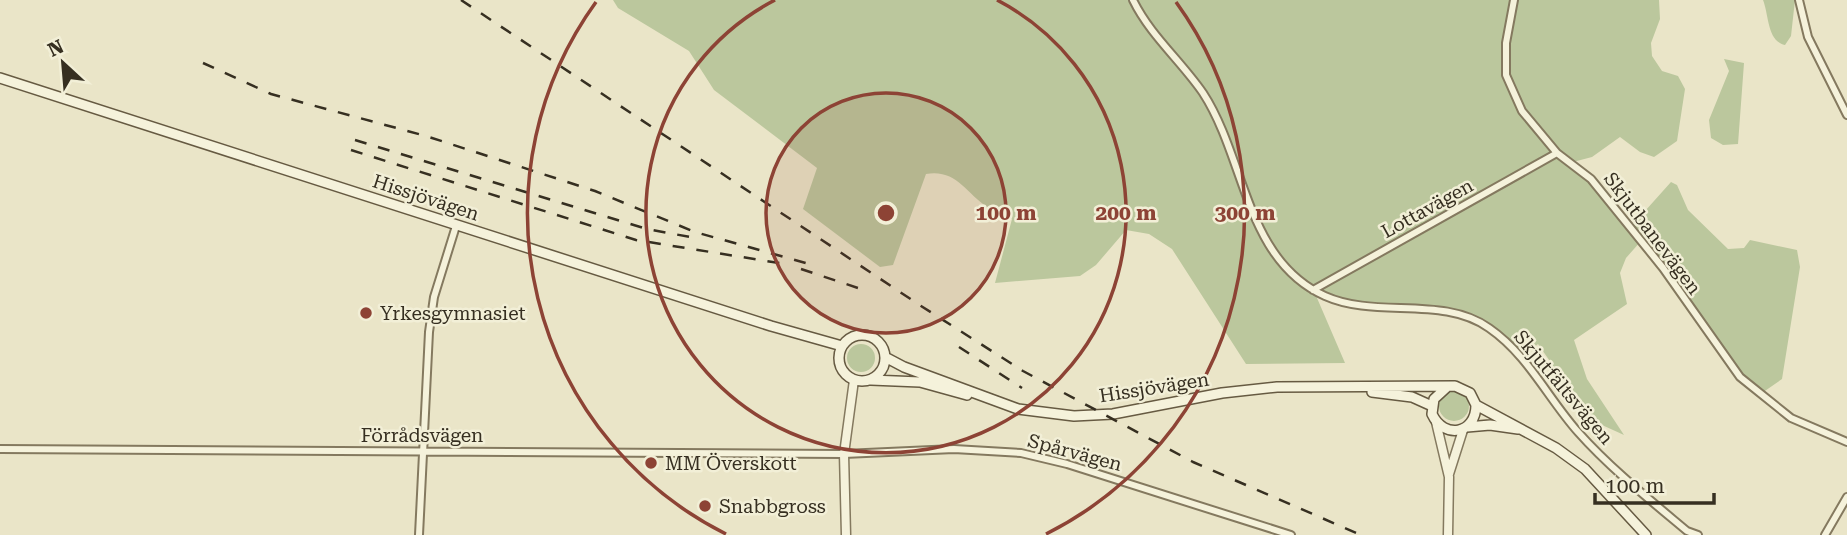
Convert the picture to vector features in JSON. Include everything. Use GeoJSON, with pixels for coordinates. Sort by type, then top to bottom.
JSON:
{"type":"FeatureCollection","features":[{"type":"Feature","properties":{"kind":"main road","name":"Hissjövägen"},"geometry":{"type":"LineString","coordinates":[[0,78],[456,226],[842,346]]}},
{"type":"Feature","properties":{"kind":"main road"},"geometry":{"type":"LineString","coordinates":[[866,336],[879,344],[885,357],[879,373],[870,380],[854,380],[844,372],[840,364],[842,346],[853,337],[866,336]]}},
{"type":"Feature","properties":{"kind":"main road","name":"Hissjövägen"},"geometry":{"type":"LineString","coordinates":[[885,357],[904,367],[1018,409],[1074,416],[1145,409],[1248,389],[1446,388]]}},
{"type":"Feature","properties":{"kind":"main road","name":"Hissjövägen"},"geometry":{"type":"LineString","coordinates":[[870,380],[920,382],[990,399]]}},
{"type":"Feature","properties":{"kind":"main road","name":"Hissjövägen"},"geometry":{"type":"LineString","coordinates":[[1325,387],[1412,397],[1432,406]]}},
{"type":"Feature","properties":{"kind":"main road"},"geometry":{"type":"LineString","coordinates":[[1526,430],[1490,425],[1450,431],[1436,422],[1432,406],[1438,393],[1446,388],[1464,389],[1476,405],[1526,430],[1585,469],[1646,535]]}},
{"type":"Feature","properties":{"kind":"main road"},"geometry":{"type":"LineString","coordinates":[[1465,428],[1476,413],[1476,405]]}},
{"type":"Feature","properties":{"kind":"street","name":"Skjutfältsvägen"},"geometry":{"type":"LineString","coordinates":[[1133,0],[1213,112],[1266,243],[1296,279],[1313,290],[1349,304],[1371,309],[1430,310],[1464,315],[1483,323],[1507,340],[1527,362],[1590,444],[1670,517],[1687,531],[1699,535]]}},
{"type":"Feature","properties":{"kind":"street","name":"Skjutbanevägen"},"geometry":{"type":"LineString","coordinates":[[1514,0],[1505,55],[1506,75],[1522,111],[1557,153],[1591,178],[1663,268],[1740,377],[1791,418],[1847,443]]}},
{"type":"Feature","properties":{"kind":"street"},"geometry":{"type":"LineString","coordinates":[[1799,0],[1808,37],[1847,115]]}},
{"type":"Feature","properties":{"kind":"street","name":"Lottavägen"},"geometry":{"type":"LineString","coordinates":[[1313,290],[1557,153]]}},
{"type":"Feature","properties":{"kind":"street"},"geometry":{"type":"LineString","coordinates":[[419,535],[434,296],[456,226]]}},
{"type":"Feature","properties":{"kind":"street"},"geometry":{"type":"LineString","coordinates":[[846,535],[844,454],[854,380]]}},
{"type":"Feature","properties":{"kind":"street"},"geometry":{"type":"LineString","coordinates":[[1436,422],[1448,477],[1448,535]]}},
{"type":"Feature","properties":{"kind":"street"},"geometry":{"type":"LineString","coordinates":[[1448,477],[1465,428]]}},
{"type":"Feature","properties":{"kind":"street","name":"Förrådsvägen"},"geometry":{"type":"LineString","coordinates":[[0,449],[844,454]]}},
{"type":"Feature","properties":{"kind":"street","name":"Spårvägen"},"geometry":{"type":"LineString","coordinates":[[844,454],[954,449],[1021,453],[1067,464],[1291,535]]}},
{"type":"Feature","properties":{"kind":"street"},"geometry":{"type":"LineString","coordinates":[[1825,535],[1847,497]]}},
{"type":"Feature","properties":{"kind":"green space"},"geometry":{"type":"Polygon","coordinates":[[[613,0],[1659,0],[1660,19],[1651,43],[1652,56],[1662,71],[1678,76],[1685,89],[1677,141],[1654,157],[1640,152],[1620,137],[1592,157],[1573,162],[1591,179],[1628,230],[1671,182],[1677,185],[1688,210],[1728,249],[1744,248],[1750,240],[1797,250],[1800,267],[1782,379],[1759,395],[1740,377],[1641,241],[1626,258],[1620,273],[1627,304],[1574,340],[1587,379],[1624,435],[1591,420],[1538,344],[1522,357],[1483,323],[1430,310],[1371,309],[1314,291],[1345,363],[1246,364],[1172,249],[1149,234],[1126,230],[1096,265],[1080,276],[995,283],[1012,219],[990,209],[960,183],[945,175],[926,174],[893,265],[880,267],[803,209],[817,168],[714,90],[689,51],[618,8],[613,0]]]}},
{"type":"Feature","properties":{"kind":"green space"},"geometry":{"type":"Polygon","coordinates":[[[1763,0],[1795,0],[1791,36],[1785,45],[1779,43],[1772,33],[1763,0]]]}},
{"type":"Feature","properties":{"kind":"green space"},"geometry":{"type":"Polygon","coordinates":[[[1724,59],[1744,63],[1738,144],[1723,145],[1711,138],[1709,120],[1729,71],[1724,59]]]}},
{"type":"Feature","properties":{"kind":"green space"},"geometry":{"type":"Polygon","coordinates":[[[861,344],[871,348],[875,358],[871,368],[861,372],[851,368],[847,358],[851,348],[861,344]]]}},
{"type":"Feature","properties":{"kind":"green space"},"geometry":{"type":"Polygon","coordinates":[[[1454,391],[1465,395],[1469,406],[1465,417],[1454,421],[1443,417],[1439,406],[1443,395],[1454,391]]]}},
{"type":"Feature","properties":{"kind":"railway"},"geometry":{"type":"LineString","coordinates":[[461,0],[1023,371],[1193,462],[1361,535]]}},
{"type":"Feature","properties":{"kind":"railway"},"geometry":{"type":"LineString","coordinates":[[203,63],[271,94],[426,136],[595,191],[695,232],[813,265]]}},
{"type":"Feature","properties":{"kind":"railway"},"geometry":{"type":"LineString","coordinates":[[355,140],[647,229],[690,237]]}},
{"type":"Feature","properties":{"kind":"railway"},"geometry":{"type":"LineString","coordinates":[[351,150],[636,240],[785,264]]}},
{"type":"Feature","properties":{"kind":"railway"},"geometry":{"type":"LineString","coordinates":[[801,269],[858,288]]}},
{"type":"Feature","properties":{"kind":"railway"},"geometry":{"type":"LineString","coordinates":[[959,347],[1022,388]]}},
{"type":"Feature","properties":{"kind":"place","name":"Yrkesgymnasiet"},"geometry":{"type":"Point","coordinates":[366,313]}},
{"type":"Feature","properties":{"kind":"place","name":"MM Överskott"},"geometry":{"type":"Point","coordinates":[651,463]}},
{"type":"Feature","properties":{"kind":"place","name":"Snabbgross"},"geometry":{"type":"Point","coordinates":[705,506]}}]}
